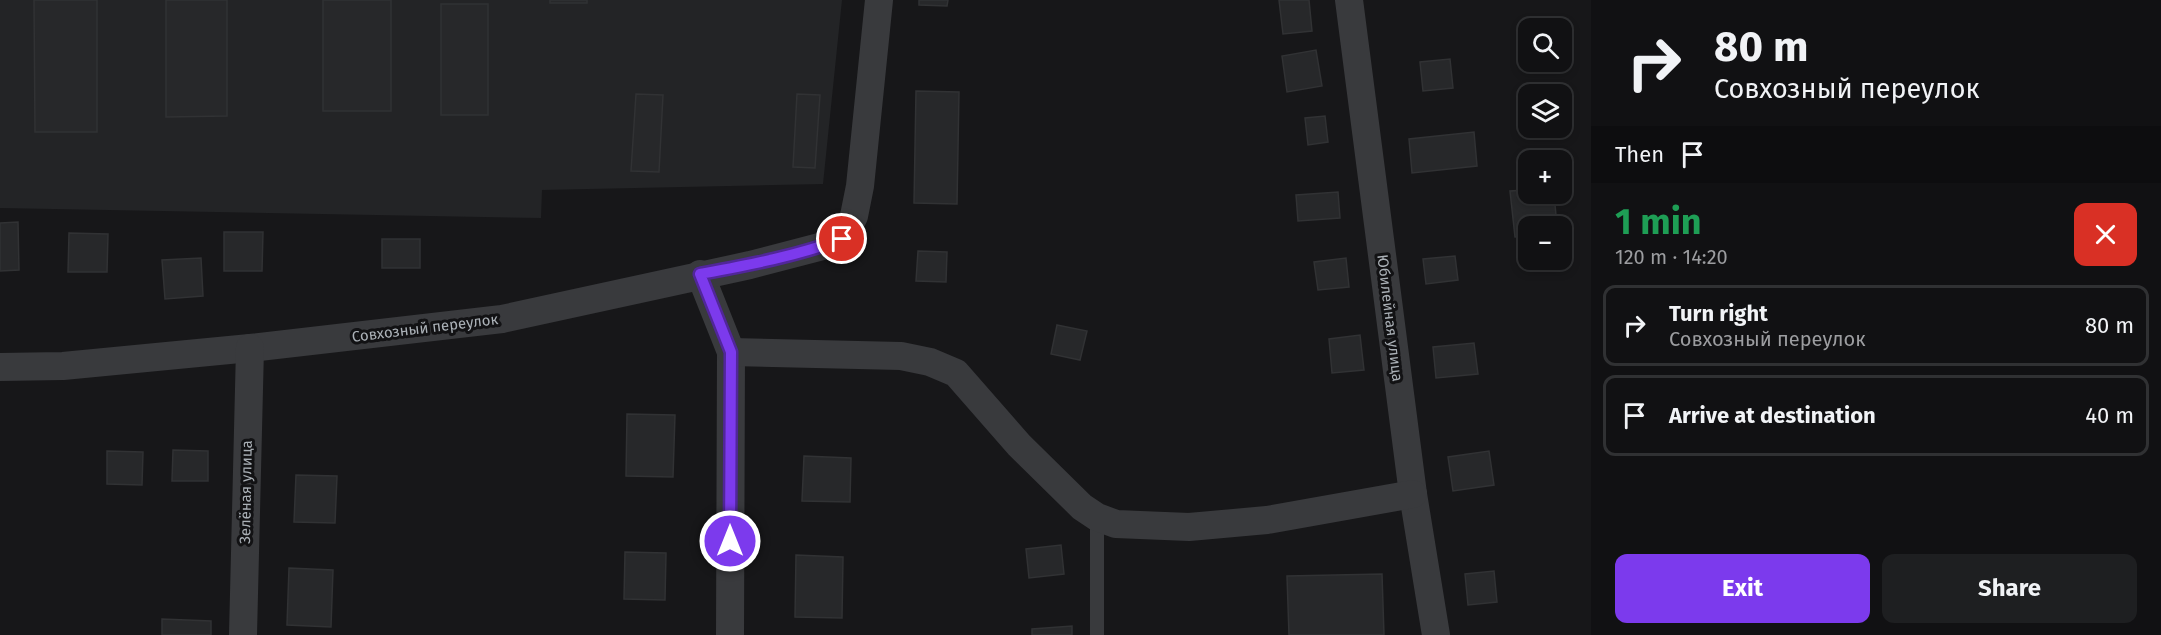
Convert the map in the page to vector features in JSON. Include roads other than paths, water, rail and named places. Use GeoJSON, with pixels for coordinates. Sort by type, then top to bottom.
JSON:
{"type":"FeatureCollection","features":[{"type":"Feature","properties":{"kind":"street","name":"Совхозный переулок"},"geometry":{"type":"LineString","coordinates":[[0,367],[63,366],[250,348],[502,319],[700,274],[750,265],[842,239],[854,216],[860,186],[879,0]]}},
{"type":"Feature","properties":{"kind":"street","name":"Юбилейная улица"},"geometry":{"type":"LineString","coordinates":[[1349,0],[1413,494],[1436,635]]}},
{"type":"Feature","properties":{"kind":"street"},"geometry":{"type":"LineString","coordinates":[[700,274],[731,352],[730,635]]}},
{"type":"Feature","properties":{"kind":"street","name":"Зелёная улица"},"geometry":{"type":"LineString","coordinates":[[243,635],[250,348]]}},
{"type":"Feature","properties":{"kind":"street"},"geometry":{"type":"LineString","coordinates":[[731,352],[901,356],[930,362],[948,369],[956,373],[1019,445],[1082,507],[1097,517],[1116,524],[1190,527],[1267,520],[1413,494]]}},
{"type":"Feature","properties":{"kind":"lane"},"geometry":{"type":"LineString","coordinates":[[1097,517],[1097,635]]}}]}
